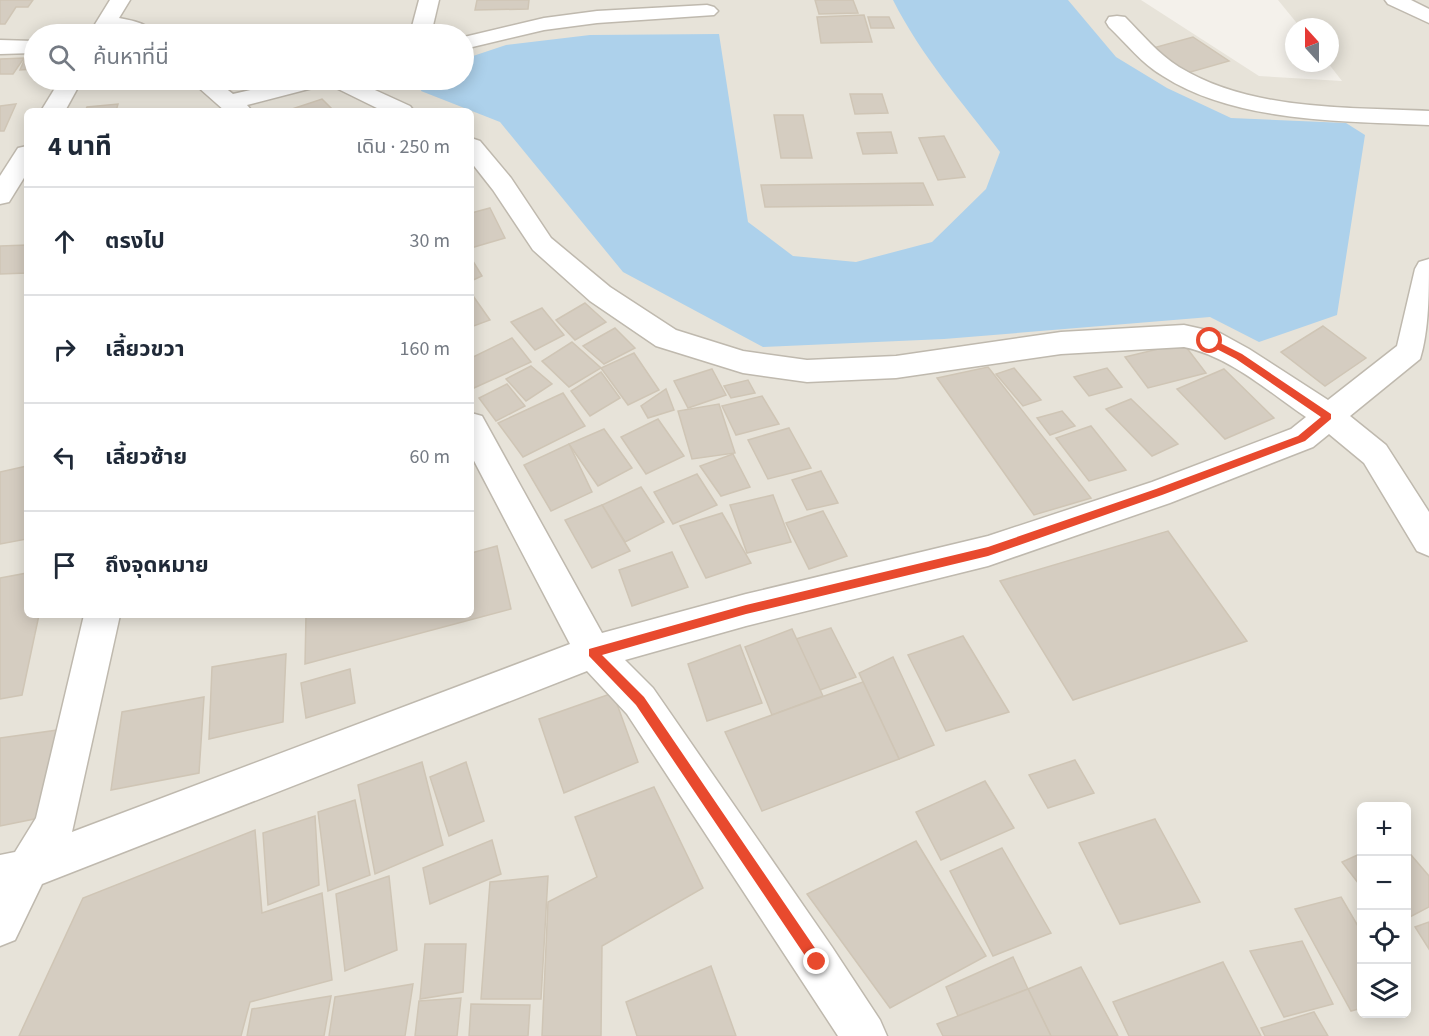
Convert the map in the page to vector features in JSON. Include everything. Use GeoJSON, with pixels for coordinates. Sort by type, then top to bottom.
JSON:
{"type":"FeatureCollection","features":[{"type":"Feature","properties":{"kind":"street"},"geometry":{"type":"LineString","coordinates":[[105,24],[120,0]]}},
{"type":"Feature","properties":{"kind":"street"},"geometry":{"type":"LineString","coordinates":[[423,24],[429,0]]}},
{"type":"Feature","properties":{"kind":"street"},"geometry":{"type":"LineString","coordinates":[[1395,0],[1429,17]]}},
{"type":"Feature","properties":{"kind":"street"},"geometry":{"type":"LineString","coordinates":[[474,41],[544,24],[597,17],[707,10]]}},
{"type":"Feature","properties":{"kind":"street"},"geometry":{"type":"LineString","coordinates":[[1117,22],[1171,72],[1224,95],[1297,108],[1429,118]]}},
{"type":"Feature","properties":{"kind":"street"},"geometry":{"type":"LineString","coordinates":[[0,47],[24,47]]}},
{"type":"Feature","properties":{"kind":"street"},"geometry":{"type":"LineString","coordinates":[[55,108],[65,90]]}},
{"type":"Feature","properties":{"kind":"street"},"geometry":{"type":"LineString","coordinates":[[214,90],[235,106],[287,90]]}},
{"type":"Feature","properties":{"kind":"street"},"geometry":{"type":"LineString","coordinates":[[357,90],[396,108]]}},
{"type":"Feature","properties":{"kind":"street"},"geometry":{"type":"LineString","coordinates":[[474,150],[502,184],[542,244],[600,294],[666,338],[742,362],[807,371],[896,367],[1062,343],[1184,336],[1210,341],[1239,357],[1328,416],[1375,454],[1429,541]]}},
{"type":"Feature","properties":{"kind":"street"},"geometry":{"type":"LineString","coordinates":[[0,158],[24,155]]}},
{"type":"Feature","properties":{"kind":"street"},"geometry":{"type":"LineString","coordinates":[[0,196],[24,160]]}},
{"type":"Feature","properties":{"kind":"street"},"geometry":{"type":"LineString","coordinates":[[14,872],[593,652],[746,610],[988,551],[1159,493],[1302,438],[1410,351],[1421,338],[1429,269]]}},
{"type":"Feature","properties":{"kind":"street"},"geometry":{"type":"LineString","coordinates":[[474,431],[593,652],[640,701],[810,952],[864,1036]]}},
{"type":"Feature","properties":{"kind":"street"},"geometry":{"type":"LineString","coordinates":[[0,925],[14,872],[54,826],[101,618]]}},
{"type":"Feature","properties":{"kind":"shaded area"},"geometry":{"type":"Polygon","coordinates":[[[0,0],[1141,0],[1259,76],[1342,81],[1335,72],[1339,72],[1339,18],[1293,18],[1278,0],[1429,0],[1429,1036],[0,1036],[0,0]]]}},
{"type":"Feature","properties":{"kind":"water"},"geometry":{"type":"Polygon","coordinates":[[[893,0],[1068,0],[1116,57],[1167,88],[1231,118],[1346,123],[1365,135],[1337,315],[1259,342],[1210,317],[944,339],[763,347],[623,272],[500,122],[474,112],[474,108],[464,108],[421,91],[474,90],[474,56],[506,45],[590,35],[719,34],[748,222],[793,256],[856,262],[932,242],[986,189],[1000,152],[929,60],[893,0]]]}},
{"type":"Feature","properties":{"kind":"building"},"geometry":{"type":"Polygon","coordinates":[[[0,0],[33,0],[28,7],[16,7],[5,24],[0,24],[0,0]]]}},
{"type":"Feature","properties":{"kind":"building"},"geometry":{"type":"Polygon","coordinates":[[[477,0],[529,0],[528,9],[475,10],[477,0]]]}},
{"type":"Feature","properties":{"kind":"building"},"geometry":{"type":"Polygon","coordinates":[[[815,0],[853,0],[858,13],[819,14],[815,0]]]}},
{"type":"Feature","properties":{"kind":"building"},"geometry":{"type":"Polygon","coordinates":[[[864,15],[872,42],[821,43],[817,17],[864,15]]]}},
{"type":"Feature","properties":{"kind":"building"},"geometry":{"type":"Polygon","coordinates":[[[868,17],[889,17],[894,28],[871,28],[868,17]]]}},
{"type":"Feature","properties":{"kind":"building"},"geometry":{"type":"Polygon","coordinates":[[[1193,37],[1229,61],[1187,73],[1153,48],[1193,37]]]}},
{"type":"Feature","properties":{"kind":"building"},"geometry":{"type":"Polygon","coordinates":[[[24,58],[13,74],[0,74],[0,59],[24,58]]]}},
{"type":"Feature","properties":{"kind":"building"},"geometry":{"type":"Polygon","coordinates":[[[850,94],[882,94],[888,113],[855,114],[850,94]]]}},
{"type":"Feature","properties":{"kind":"building"},"geometry":{"type":"Polygon","coordinates":[[[322,99],[331,108],[295,108],[322,99]]]}},
{"type":"Feature","properties":{"kind":"building"},"geometry":{"type":"Polygon","coordinates":[[[16,104],[4,131],[0,131],[0,106],[16,104]]]}},
{"type":"Feature","properties":{"kind":"building"},"geometry":{"type":"Polygon","coordinates":[[[118,104],[117,108],[87,107],[118,104]]]}},
{"type":"Feature","properties":{"kind":"building"},"geometry":{"type":"Polygon","coordinates":[[[774,115],[803,115],[812,158],[781,158],[774,115]]]}},
{"type":"Feature","properties":{"kind":"building"},"geometry":{"type":"Polygon","coordinates":[[[891,132],[897,153],[863,154],[857,133],[891,132]]]}},
{"type":"Feature","properties":{"kind":"building"},"geometry":{"type":"Polygon","coordinates":[[[944,136],[965,177],[938,180],[919,138],[944,136]]]}},
{"type":"Feature","properties":{"kind":"building"},"geometry":{"type":"Polygon","coordinates":[[[923,183],[933,205],[765,207],[761,185],[923,183]]]}},
{"type":"Feature","properties":{"kind":"building"},"geometry":{"type":"Polygon","coordinates":[[[490,208],[505,238],[474,247],[474,212],[490,208]]]}},
{"type":"Feature","properties":{"kind":"building"},"geometry":{"type":"Polygon","coordinates":[[[24,245],[24,273],[0,274],[0,246],[24,245]]]}},
{"type":"Feature","properties":{"kind":"building"},"geometry":{"type":"Polygon","coordinates":[[[474,263],[482,276],[474,280],[474,263]]]}},
{"type":"Feature","properties":{"kind":"building"},"geometry":{"type":"Polygon","coordinates":[[[474,297],[490,320],[474,326],[474,297]]]}},
{"type":"Feature","properties":{"kind":"building"},"geometry":{"type":"Polygon","coordinates":[[[585,303],[606,322],[575,340],[556,320],[585,303]]]}},
{"type":"Feature","properties":{"kind":"building"},"geometry":{"type":"Polygon","coordinates":[[[542,308],[564,335],[535,350],[511,322],[542,308]]]}},
{"type":"Feature","properties":{"kind":"building"},"geometry":{"type":"Polygon","coordinates":[[[1323,326],[1366,358],[1325,386],[1281,352],[1323,326]]]}},
{"type":"Feature","properties":{"kind":"building"},"geometry":{"type":"Polygon","coordinates":[[[615,328],[635,348],[604,364],[583,346],[615,328]]]}},
{"type":"Feature","properties":{"kind":"building"},"geometry":{"type":"Polygon","coordinates":[[[512,338],[531,362],[474,388],[474,357],[512,338]]]}},
{"type":"Feature","properties":{"kind":"building"},"geometry":{"type":"Polygon","coordinates":[[[572,342],[601,368],[569,387],[542,361],[572,342]]]}},
{"type":"Feature","properties":{"kind":"building"},"geometry":{"type":"Polygon","coordinates":[[[1183,343],[1206,373],[1148,388],[1125,357],[1183,343]]]}},
{"type":"Feature","properties":{"kind":"building"},"geometry":{"type":"Polygon","coordinates":[[[634,353],[659,390],[628,405],[601,368],[634,353]]]}},
{"type":"Feature","properties":{"kind":"building"},"geometry":{"type":"Polygon","coordinates":[[[531,366],[552,384],[526,401],[506,379],[531,366]]]}},
{"type":"Feature","properties":{"kind":"building"},"geometry":{"type":"Polygon","coordinates":[[[988,367],[1091,498],[1034,515],[937,378],[988,367]]]}},
{"type":"Feature","properties":{"kind":"building"},"geometry":{"type":"Polygon","coordinates":[[[1014,368],[1041,400],[1023,406],[996,374],[1014,368]]]}},
{"type":"Feature","properties":{"kind":"building"},"geometry":{"type":"Polygon","coordinates":[[[1107,368],[1122,387],[1089,396],[1074,377],[1107,368]]]}},
{"type":"Feature","properties":{"kind":"building"},"geometry":{"type":"Polygon","coordinates":[[[712,369],[726,395],[688,408],[674,381],[712,369]]]}},
{"type":"Feature","properties":{"kind":"building"},"geometry":{"type":"Polygon","coordinates":[[[1224,369],[1274,418],[1225,439],[1177,389],[1224,369]]]}},
{"type":"Feature","properties":{"kind":"building"},"geometry":{"type":"Polygon","coordinates":[[[601,372],[620,398],[590,416],[571,391],[601,372]]]}},
{"type":"Feature","properties":{"kind":"building"},"geometry":{"type":"Polygon","coordinates":[[[748,380],[755,393],[731,398],[724,386],[748,380]]]}},
{"type":"Feature","properties":{"kind":"building"},"geometry":{"type":"Polygon","coordinates":[[[507,384],[525,406],[496,421],[479,398],[507,384]]]}},
{"type":"Feature","properties":{"kind":"building"},"geometry":{"type":"Polygon","coordinates":[[[666,389],[674,410],[648,418],[641,406],[666,389]]]}},
{"type":"Feature","properties":{"kind":"building"},"geometry":{"type":"Polygon","coordinates":[[[563,393],[585,426],[523,457],[498,423],[563,393]]]}},
{"type":"Feature","properties":{"kind":"building"},"geometry":{"type":"Polygon","coordinates":[[[762,396],[779,424],[736,435],[722,406],[762,396]]]}},
{"type":"Feature","properties":{"kind":"building"},"geometry":{"type":"Polygon","coordinates":[[[1131,399],[1178,444],[1152,456],[1106,409],[1131,399]]]}},
{"type":"Feature","properties":{"kind":"building"},"geometry":{"type":"Polygon","coordinates":[[[719,404],[735,453],[692,459],[678,411],[719,404]]]}},
{"type":"Feature","properties":{"kind":"building"},"geometry":{"type":"Polygon","coordinates":[[[1062,411],[1075,426],[1050,435],[1037,418],[1062,411]]]}},
{"type":"Feature","properties":{"kind":"building"},"geometry":{"type":"Polygon","coordinates":[[[658,419],[684,456],[646,474],[621,437],[658,419]]]}},
{"type":"Feature","properties":{"kind":"building"},"geometry":{"type":"Polygon","coordinates":[[[1091,426],[1126,470],[1089,481],[1056,438],[1091,426]]]}},
{"type":"Feature","properties":{"kind":"building"},"geometry":{"type":"Polygon","coordinates":[[[789,428],[811,468],[768,479],[748,440],[789,428]]]}},
{"type":"Feature","properties":{"kind":"building"},"geometry":{"type":"Polygon","coordinates":[[[604,429],[632,468],[598,486],[569,444],[604,429]]]}},
{"type":"Feature","properties":{"kind":"building"},"geometry":{"type":"Polygon","coordinates":[[[569,444],[592,492],[551,511],[524,465],[569,444]]]}},
{"type":"Feature","properties":{"kind":"building"},"geometry":{"type":"Polygon","coordinates":[[[733,454],[750,487],[721,496],[700,466],[733,454]]]}},
{"type":"Feature","properties":{"kind":"building"},"geometry":{"type":"Polygon","coordinates":[[[24,467],[24,540],[0,544],[0,472],[24,467]]]}},
{"type":"Feature","properties":{"kind":"building"},"geometry":{"type":"Polygon","coordinates":[[[821,471],[838,503],[807,510],[792,480],[821,471]]]}},
{"type":"Feature","properties":{"kind":"building"},"geometry":{"type":"Polygon","coordinates":[[[697,474],[717,505],[673,524],[654,492],[697,474]]]}},
{"type":"Feature","properties":{"kind":"building"},"geometry":{"type":"Polygon","coordinates":[[[641,487],[664,522],[625,542],[602,505],[641,487]]]}},
{"type":"Feature","properties":{"kind":"building"},"geometry":{"type":"Polygon","coordinates":[[[773,495],[791,542],[747,553],[730,505],[773,495]]]}},
{"type":"Feature","properties":{"kind":"building"},"geometry":{"type":"Polygon","coordinates":[[[602,505],[630,551],[592,568],[565,520],[602,505]]]}},
{"type":"Feature","properties":{"kind":"building"},"geometry":{"type":"Polygon","coordinates":[[[823,511],[847,556],[809,569],[786,523],[823,511]]]}},
{"type":"Feature","properties":{"kind":"building"},"geometry":{"type":"Polygon","coordinates":[[[722,513],[751,563],[706,578],[680,526],[722,513]]]}},
{"type":"Feature","properties":{"kind":"building"},"geometry":{"type":"Polygon","coordinates":[[[1168,531],[1247,641],[1073,700],[1000,581],[1168,531]]]}},
{"type":"Feature","properties":{"kind":"building"},"geometry":{"type":"Polygon","coordinates":[[[497,546],[511,609],[305,664],[306,618],[474,618],[474,552],[497,546]]]}},
{"type":"Feature","properties":{"kind":"building"},"geometry":{"type":"Polygon","coordinates":[[[672,552],[688,587],[632,606],[619,570],[672,552]]]}},
{"type":"Feature","properties":{"kind":"building"},"geometry":{"type":"Polygon","coordinates":[[[24,574],[24,618],[38,618],[22,695],[0,699],[0,578],[24,574]]]}},
{"type":"Feature","properties":{"kind":"building"},"geometry":{"type":"Polygon","coordinates":[[[831,628],[856,677],[820,690],[796,639],[831,628]]]}},
{"type":"Feature","properties":{"kind":"building"},"geometry":{"type":"Polygon","coordinates":[[[792,629],[823,696],[772,715],[745,647],[792,629]]]}},
{"type":"Feature","properties":{"kind":"building"},"geometry":{"type":"Polygon","coordinates":[[[963,636],[1009,712],[946,731],[908,655],[963,636]]]}},
{"type":"Feature","properties":{"kind":"building"},"geometry":{"type":"Polygon","coordinates":[[[740,645],[762,703],[707,721],[688,664],[740,645]]]}},
{"type":"Feature","properties":{"kind":"building"},"geometry":{"type":"Polygon","coordinates":[[[286,654],[283,722],[209,739],[212,667],[286,654]]]}},
{"type":"Feature","properties":{"kind":"building"},"geometry":{"type":"Polygon","coordinates":[[[893,657],[934,745],[899,759],[859,673],[893,657]]]}},
{"type":"Feature","properties":{"kind":"building"},"geometry":{"type":"Polygon","coordinates":[[[350,669],[355,703],[306,718],[301,683],[350,669]]]}},
{"type":"Feature","properties":{"kind":"building"},"geometry":{"type":"Polygon","coordinates":[[[863,682],[899,759],[762,811],[725,732],[863,682]]]}},
{"type":"Feature","properties":{"kind":"building"},"geometry":{"type":"Polygon","coordinates":[[[613,693],[638,762],[564,793],[539,719],[613,693]]]}},
{"type":"Feature","properties":{"kind":"building"},"geometry":{"type":"Polygon","coordinates":[[[204,697],[199,773],[111,790],[122,712],[204,697]]]}},
{"type":"Feature","properties":{"kind":"building"},"geometry":{"type":"Polygon","coordinates":[[[58,730],[39,818],[0,826],[0,738],[58,730]]]}},
{"type":"Feature","properties":{"kind":"building"},"geometry":{"type":"Polygon","coordinates":[[[1075,760],[1094,793],[1048,808],[1029,775],[1075,760]]]}},
{"type":"Feature","properties":{"kind":"building"},"geometry":{"type":"Polygon","coordinates":[[[422,762],[443,845],[375,874],[358,785],[422,762]]]}},
{"type":"Feature","properties":{"kind":"building"},"geometry":{"type":"Polygon","coordinates":[[[466,762],[484,821],[449,836],[430,777],[466,762]]]}},
{"type":"Feature","properties":{"kind":"building"},"geometry":{"type":"Polygon","coordinates":[[[985,781],[1014,828],[941,860],[916,812],[985,781]]]}},
{"type":"Feature","properties":{"kind":"building"},"geometry":{"type":"Polygon","coordinates":[[[654,787],[703,888],[602,946],[601,1036],[542,1036],[548,902],[597,877],[575,817],[654,787]]]}},
{"type":"Feature","properties":{"kind":"building"},"geometry":{"type":"Polygon","coordinates":[[[355,800],[370,875],[328,891],[318,812],[355,800]]]}},
{"type":"Feature","properties":{"kind":"building"},"geometry":{"type":"Polygon","coordinates":[[[315,816],[319,885],[268,905],[263,833],[315,816]]]}},
{"type":"Feature","properties":{"kind":"building"},"geometry":{"type":"Polygon","coordinates":[[[1155,819],[1200,902],[1120,924],[1079,843],[1155,819]]]}},
{"type":"Feature","properties":{"kind":"building"},"geometry":{"type":"Polygon","coordinates":[[[255,830],[262,913],[322,893],[332,980],[250,1002],[241,1036],[19,1036],[83,898],[255,830]]]}},
{"type":"Feature","properties":{"kind":"building"},"geometry":{"type":"Polygon","coordinates":[[[492,840],[501,874],[430,904],[423,868],[492,840]]]}},
{"type":"Feature","properties":{"kind":"building"},"geometry":{"type":"Polygon","coordinates":[[[916,841],[986,956],[890,1008],[807,894],[916,841]]]}},
{"type":"Feature","properties":{"kind":"building"},"geometry":{"type":"Polygon","coordinates":[[[1002,848],[1051,933],[993,956],[950,871],[1002,848]]]}},
{"type":"Feature","properties":{"kind":"building"},"geometry":{"type":"Polygon","coordinates":[[[1357,855],[1357,882],[1342,862],[1357,855]]]}},
{"type":"Feature","properties":{"kind":"building"},"geometry":{"type":"Polygon","coordinates":[[[1411,855],[1429,876],[1429,907],[1411,916],[1411,855]]]}},
{"type":"Feature","properties":{"kind":"building"},"geometry":{"type":"Polygon","coordinates":[[[389,876],[397,950],[345,971],[336,894],[389,876]]]}},
{"type":"Feature","properties":{"kind":"building"},"geometry":{"type":"Polygon","coordinates":[[[548,876],[541,999],[481,999],[490,882],[548,876]]]}},
{"type":"Feature","properties":{"kind":"building"},"geometry":{"type":"Polygon","coordinates":[[[1341,897],[1357,924],[1357,1009],[1351,1011],[1295,909],[1341,897]]]}},
{"type":"Feature","properties":{"kind":"building"},"geometry":{"type":"Polygon","coordinates":[[[1429,922],[1429,949],[1415,927],[1429,922]]]}},
{"type":"Feature","properties":{"kind":"building"},"geometry":{"type":"Polygon","coordinates":[[[1302,941],[1333,1004],[1284,1017],[1250,951],[1302,941]]]}},
{"type":"Feature","properties":{"kind":"building"},"geometry":{"type":"Polygon","coordinates":[[[425,944],[466,944],[463,992],[420,999],[425,944]]]}},
{"type":"Feature","properties":{"kind":"building"},"geometry":{"type":"Polygon","coordinates":[[[1013,957],[1028,989],[958,1016],[946,987],[1013,957]]]}},
{"type":"Feature","properties":{"kind":"building"},"geometry":{"type":"Polygon","coordinates":[[[1223,962],[1261,1036],[1129,1036],[1113,1002],[1223,962]]]}},
{"type":"Feature","properties":{"kind":"building"},"geometry":{"type":"Polygon","coordinates":[[[711,966],[736,1036],[637,1036],[626,1002],[711,966]]]}},
{"type":"Feature","properties":{"kind":"building"},"geometry":{"type":"Polygon","coordinates":[[[1081,967],[1118,1036],[1051,1036],[1028,989],[1081,967]]]}},
{"type":"Feature","properties":{"kind":"building"},"geometry":{"type":"Polygon","coordinates":[[[413,984],[405,1036],[329,1036],[335,997],[413,984]]]}},
{"type":"Feature","properties":{"kind":"building"},"geometry":{"type":"Polygon","coordinates":[[[1028,989],[1051,1036],[943,1036],[937,1024],[1028,989]]]}},
{"type":"Feature","properties":{"kind":"building"},"geometry":{"type":"Polygon","coordinates":[[[331,996],[324,1036],[247,1036],[252,1009],[331,996]]]}},
{"type":"Feature","properties":{"kind":"building"},"geometry":{"type":"Polygon","coordinates":[[[461,998],[457,1036],[415,1036],[419,1001],[461,998]]]}},
{"type":"Feature","properties":{"kind":"building"},"geometry":{"type":"Polygon","coordinates":[[[471,1004],[530,1005],[528,1036],[469,1036],[471,1004]]]}},
{"type":"Feature","properties":{"kind":"building"},"geometry":{"type":"Polygon","coordinates":[[[1314,1012],[1328,1036],[1265,1036],[1261,1028],[1314,1012]]]}},
{"type":"Feature","properties":{"kind":"route"},"geometry":{"type":"LineString","coordinates":[[817,962],[640,701],[593,652],[746,610],[988,551],[1159,493],[1302,438],[1328,416],[1239,357],[1210,341]]}}]}
